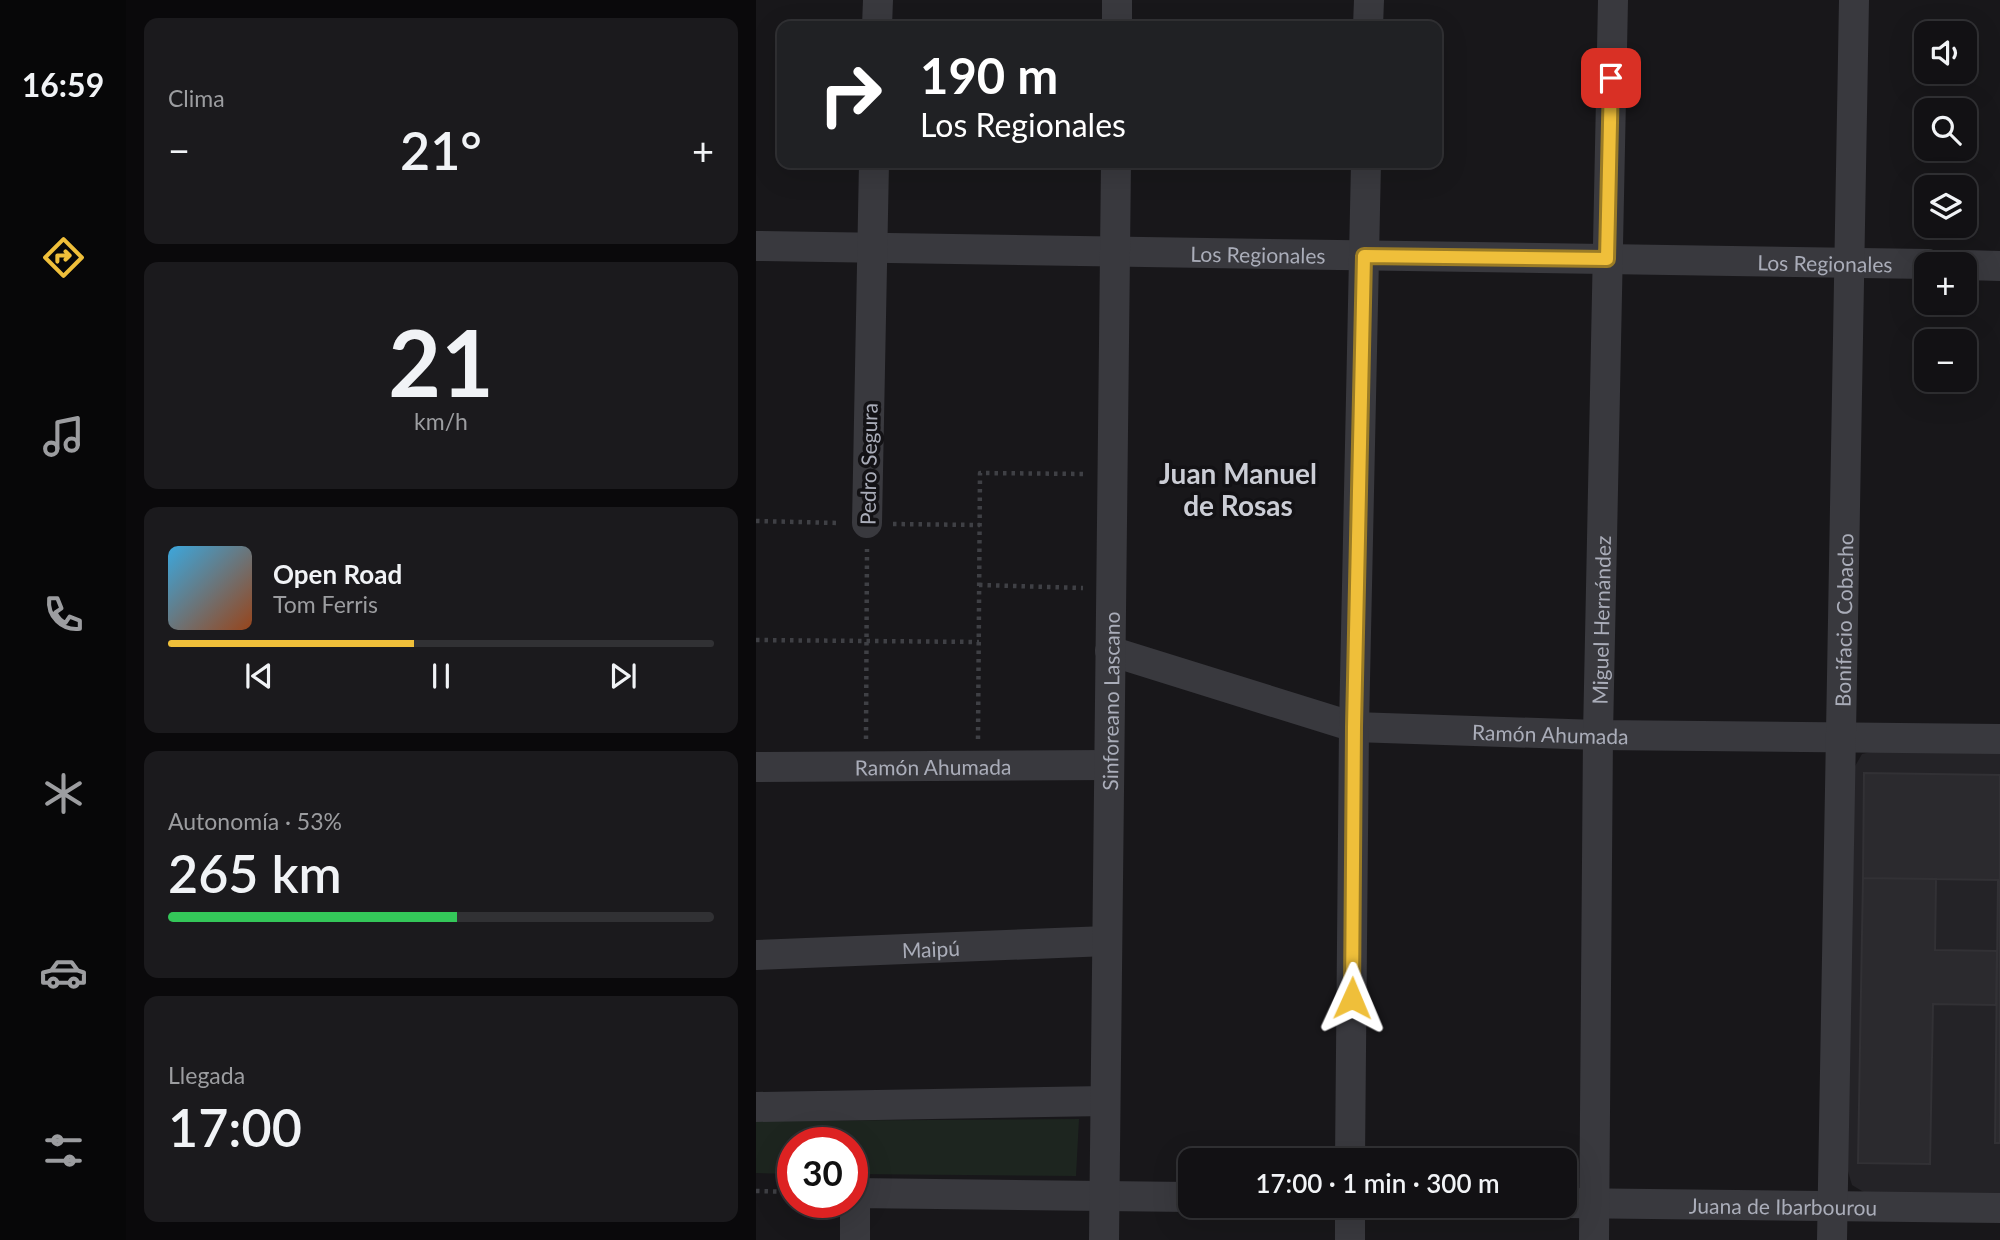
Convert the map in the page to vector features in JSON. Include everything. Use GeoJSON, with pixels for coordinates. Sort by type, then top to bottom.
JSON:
{"type":"FeatureCollection","features":[{"type":"Feature","properties":{"kind":"street"},"geometry":{"type":"LineString","coordinates":[[877,21],[878,0]]}},
{"type":"Feature","properties":{"kind":"street"},"geometry":{"type":"LineString","coordinates":[[1117,0],[1117,21]]}},
{"type":"Feature","properties":{"kind":"street"},"geometry":{"type":"LineString","coordinates":[[1368,21],[1369,0]]}},
{"type":"Feature","properties":{"kind":"street","name":"Miguel Hernández"},"geometry":{"type":"LineString","coordinates":[[1594,1240],[1598,736],[1613,0]]}},
{"type":"Feature","properties":{"kind":"street","name":"Bonifacio Cobacho"},"geometry":{"type":"LineString","coordinates":[[1832,1240],[1854,0]]}},
{"type":"Feature","properties":{"kind":"street","name":"Pedro Segura"},"geometry":{"type":"LineString","coordinates":[[867,523],[874,168]]}},
{"type":"Feature","properties":{"kind":"street","name":"Sinforeano Lascano"},"geometry":{"type":"LineString","coordinates":[[1104,1240],[1115,168]]}},
{"type":"Feature","properties":{"kind":"street"},"geometry":{"type":"LineString","coordinates":[[1350,1148],[1354,727],[1366,168]]}},
{"type":"Feature","properties":{"kind":"street","name":"Los Regionales"},"geometry":{"type":"LineString","coordinates":[[756,246],[1914,264]]}},
{"type":"Feature","properties":{"kind":"street"},"geometry":{"type":"LineString","coordinates":[[1977,265],[2000,266]]}},
{"type":"Feature","properties":{"kind":"street","name":"Ramón Ahumada"},"geometry":{"type":"LineString","coordinates":[[1110,651],[1354,727],[1598,736],[2000,739]]}},
{"type":"Feature","properties":{"kind":"street","name":"Ramón Ahumada"},"geometry":{"type":"LineString","coordinates":[[756,767],[1109,765]]}},
{"type":"Feature","properties":{"kind":"street","name":"Maipú"},"geometry":{"type":"LineString","coordinates":[[756,955],[1107,941]]}},
{"type":"Feature","properties":{"kind":"street"},"geometry":{"type":"LineString","coordinates":[[756,1107],[1105,1101]]}},
{"type":"Feature","properties":{"kind":"street"},"geometry":{"type":"LineString","coordinates":[[855,1240],[855,1193],[1178,1197]]}},
{"type":"Feature","properties":{"kind":"street","name":"Juana de Ibarbourou"},"geometry":{"type":"LineString","coordinates":[[1577,1203],[2000,1208]]}},
{"type":"Feature","properties":{"kind":"street"},"geometry":{"type":"LineString","coordinates":[[1350,1218],[1350,1240]]}},
{"type":"Feature","properties":{"kind":"path"},"geometry":{"type":"LineString","coordinates":[[978,766],[980,473],[1112,474]]}},
{"type":"Feature","properties":{"kind":"path","name":"Pedro Segura"},"geometry":{"type":"LineString","coordinates":[[866,766],[867,523]]}},
{"type":"Feature","properties":{"kind":"path"},"geometry":{"type":"LineString","coordinates":[[979,585],[1111,589]]}},
{"type":"Feature","properties":{"kind":"path"},"geometry":{"type":"LineString","coordinates":[[756,640],[979,642]]}},
{"type":"Feature","properties":{"kind":"path"},"geometry":{"type":"LineString","coordinates":[[756,1191],[777,1192]]}},
{"type":"Feature","properties":{"kind":"shaded area"},"geometry":{"type":"Polygon","coordinates":[[[1880,750],[2000,752],[2000,1194],[1867,1194],[1852,1185],[1847,1168],[1854,768],[1862,754],[1880,750]]]}},
{"type":"Feature","properties":{"kind":"shaded area"},"geometry":{"type":"Polygon","coordinates":[[[1079,1119],[1076,1176],[868,1174],[868,1127],[777,1127],[777,1174],[756,1173],[756,1121],[1079,1119]]]}},
{"type":"Feature","properties":{"kind":"building"},"geometry":{"type":"Polygon","coordinates":[[[1864,773],[2000,775],[2000,880],[1863,878],[1864,773]]]}},
{"type":"Feature","properties":{"kind":"building"},"geometry":{"type":"Polygon","coordinates":[[[1863,878],[1936,879],[1935,950],[1997,951],[1996,1005],[1933,1004],[1930,1164],[1858,1163],[1863,878]]]}},
{"type":"Feature","properties":{"kind":"building"},"geometry":{"type":"Polygon","coordinates":[[[1998,880],[2000,1143],[1995,1143],[1998,880]]]}},
{"type":"Feature","properties":{"kind":"district","name":"Juan Manuel de Rosas"},"geometry":{"type":"Point","coordinates":[1238,489]}},
{"type":"Feature","properties":{"kind":"route"},"geometry":{"type":"LineString","coordinates":[[1352,998],[1354,727],[1364,256],[1607,259],[1611,78]]}}]}
